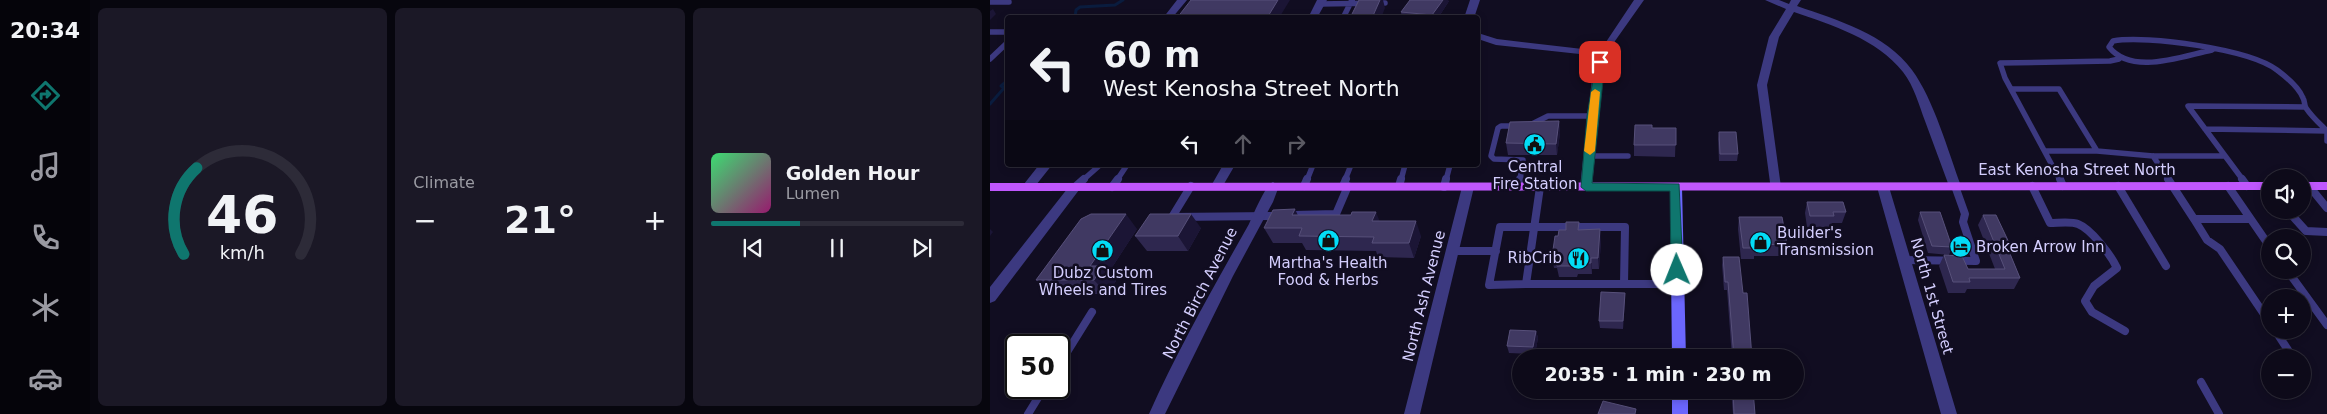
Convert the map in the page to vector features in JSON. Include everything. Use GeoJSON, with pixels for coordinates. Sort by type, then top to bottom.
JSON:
{"type":"FeatureCollection","features":[{"type":"Feature","properties":{"kind":"main road"},"geometry":{"type":"LineString","coordinates":[[2311,186],[2327,186]]}},
{"type":"Feature","properties":{"kind":"main road"},"geometry":{"type":"LineString","coordinates":[[990,187],[1775,187]]}},
{"type":"Feature","properties":{"kind":"main road"},"geometry":{"type":"LineString","coordinates":[[1676,187],[1679,349]]}},
{"type":"Feature","properties":{"kind":"main road","name":"East Kenosha Street North"},"geometry":{"type":"LineString","coordinates":[[1775,187],[2261,187]]}},
{"type":"Feature","properties":{"kind":"main road"},"geometry":{"type":"LineString","coordinates":[[1680,399],[1680,414]]}},
{"type":"Feature","properties":{"kind":"street"},"geometry":{"type":"LineString","coordinates":[[1170,15],[1182,0]]}},
{"type":"Feature","properties":{"kind":"street"},"geometry":{"type":"LineString","coordinates":[[1470,15],[1475,0]]}},
{"type":"Feature","properties":{"kind":"street"},"geometry":{"type":"LineString","coordinates":[[1586,187],[1598,68],[1603,54],[1640,0]]}},
{"type":"Feature","properties":{"kind":"street"},"geometry":{"type":"LineString","coordinates":[[1770,0],[1793,4],[1862,36],[1901,61],[1914,78],[1920,90],[1955,186]]}},
{"type":"Feature","properties":{"kind":"street"},"geometry":{"type":"LineString","coordinates":[[1314,15],[1321,2]]}},
{"type":"Feature","properties":{"kind":"street"},"geometry":{"type":"LineString","coordinates":[[1775,187],[1762,85],[1774,37],[1793,4]]}},
{"type":"Feature","properties":{"kind":"street"},"geometry":{"type":"LineString","coordinates":[[1481,38],[1603,54]]}},
{"type":"Feature","properties":{"kind":"street"},"geometry":{"type":"LineString","coordinates":[[1028,187],[1044,167]]}},
{"type":"Feature","properties":{"kind":"street"},"geometry":{"type":"LineString","coordinates":[[1217,186],[1228,167]]}},
{"type":"Feature","properties":{"kind":"street","name":"North Birch Avenue"},"geometry":{"type":"LineString","coordinates":[[1157,414],[1258,216],[1267,202],[1273,186]]}},
{"type":"Feature","properties":{"kind":"street"},"geometry":{"type":"LineString","coordinates":[[990,297],[1075,187]]}},
{"type":"Feature","properties":{"kind":"street","name":"North Ash Avenue"},"geometry":{"type":"LineString","coordinates":[[1412,414],[1468,187]]}},
{"type":"Feature","properties":{"kind":"street","name":"North 1st Street"},"geometry":{"type":"LineString","coordinates":[[1883,187],[1949,414]]}},
{"type":"Feature","properties":{"kind":"lane"},"geometry":{"type":"LineString","coordinates":[[990,2],[1009,2]]}},
{"type":"Feature","properties":{"kind":"lane"},"geometry":{"type":"LineString","coordinates":[[1321,2],[1385,3]]}},
{"type":"Feature","properties":{"kind":"lane"},"geometry":{"type":"LineString","coordinates":[[1344,15],[1351,2]]}},
{"type":"Feature","properties":{"kind":"lane"},"geometry":{"type":"LineString","coordinates":[[990,32],[1005,32]]}},
{"type":"Feature","properties":{"kind":"lane"},"geometry":{"type":"LineString","coordinates":[[2119,59],[2111,52],[2109,46],[2113,41],[2125,38],[2212,50],[2243,56],[2267,64],[2277,70],[2303,97],[2305,107],[2327,131],[2327,141]]}},
{"type":"Feature","properties":{"kind":"lane"},"geometry":{"type":"LineString","coordinates":[[990,59],[1005,45]]}},
{"type":"Feature","properties":{"kind":"lane"},"geometry":{"type":"LineString","coordinates":[[2063,186],[2013,89],[2005,78],[2000,63],[2110,61],[2119,59],[2136,62],[2163,60],[2212,50]]}},
{"type":"Feature","properties":{"kind":"lane"},"geometry":{"type":"LineString","coordinates":[[2013,89],[2059,89],[2097,151]]}},
{"type":"Feature","properties":{"kind":"lane"},"geometry":{"type":"LineString","coordinates":[[2247,186],[2188,106],[2305,107]]}},
{"type":"Feature","properties":{"kind":"lane"},"geometry":{"type":"LineString","coordinates":[[1519,187],[1523,160],[1494,159],[1491,156],[1498,128],[1501,126],[1530,126],[1548,116],[1592,116]]}},
{"type":"Feature","properties":{"kind":"lane"},"geometry":{"type":"LineString","coordinates":[[2205,129],[2327,131]]}},
{"type":"Feature","properties":{"kind":"lane"},"geometry":{"type":"LineString","coordinates":[[2046,151],[2097,151],[2153,156],[2225,156]]}},
{"type":"Feature","properties":{"kind":"lane"},"geometry":{"type":"LineString","coordinates":[[1589,156],[1628,156]]}},
{"type":"Feature","properties":{"kind":"lane"},"geometry":{"type":"LineString","coordinates":[[2153,156],[2207,240],[2220,248],[2261,310]]}},
{"type":"Feature","properties":{"kind":"lane"},"geometry":{"type":"LineString","coordinates":[[1075,187],[1098,167]]}},
{"type":"Feature","properties":{"kind":"lane"},"geometry":{"type":"LineString","coordinates":[[1112,187],[1126,167]]}},
{"type":"Feature","properties":{"kind":"lane"},"geometry":{"type":"LineString","coordinates":[[1304,186],[1312,167]]}},
{"type":"Feature","properties":{"kind":"lane"},"geometry":{"type":"LineString","coordinates":[[1190,186],[1172,217],[1336,214],[1350,167]]}},
{"type":"Feature","properties":{"kind":"lane"},"geometry":{"type":"LineString","coordinates":[[1399,186],[1404,167]]}},
{"type":"Feature","properties":{"kind":"lane"},"geometry":{"type":"LineString","coordinates":[[1444,187],[1449,167]]}},
{"type":"Feature","properties":{"kind":"lane"},"geometry":{"type":"LineString","coordinates":[[1904,260],[1976,261],[1963,222],[1965,214],[1955,186]]}},
{"type":"Feature","properties":{"kind":"lane"},"geometry":{"type":"LineString","coordinates":[[2032,186],[2050,223],[2078,224],[2112,255],[2117,268],[2097,283],[2086,295],[2084,301],[2092,312],[2125,331]]}},
{"type":"Feature","properties":{"kind":"lane"},"geometry":{"type":"LineString","coordinates":[[2118,186],[2166,266]]}},
{"type":"Feature","properties":{"kind":"lane"},"geometry":{"type":"LineString","coordinates":[[2228,186],[2261,234]]}},
{"type":"Feature","properties":{"kind":"lane"},"geometry":{"type":"LineString","coordinates":[[1526,284],[1540,187]]}},
{"type":"Feature","properties":{"kind":"lane"},"geometry":{"type":"LineString","coordinates":[[2311,191],[2327,208]]}},
{"type":"Feature","properties":{"kind":"lane"},"geometry":{"type":"LineString","coordinates":[[2194,219],[2250,219]]}},
{"type":"Feature","properties":{"kind":"lane"},"geometry":{"type":"LineString","coordinates":[[2295,219],[2306,231],[2327,232]]}},
{"type":"Feature","properties":{"kind":"lane"},"geometry":{"type":"LineString","coordinates":[[1624,284],[1625,226],[1500,227],[1489,284],[1526,284],[1624,284],[1678,284]]}},
{"type":"Feature","properties":{"kind":"lane"},"geometry":{"type":"LineString","coordinates":[[1452,250],[1496,250]]}},
{"type":"Feature","properties":{"kind":"lane"},"geometry":{"type":"LineString","coordinates":[[2294,279],[2327,325]]}},
{"type":"Feature","properties":{"kind":"lane"},"geometry":{"type":"LineString","coordinates":[[1070,347],[1092,312]]}},
{"type":"Feature","properties":{"kind":"lane"},"geometry":{"type":"LineString","coordinates":[[2201,382],[2219,414]]}},
{"type":"Feature","properties":{"kind":"lane"},"geometry":{"type":"LineString","coordinates":[[1028,414],[1037,399]]}},
{"type":"Feature","properties":{"kind":"building"},"geometry":{"type":"Polygon","coordinates":[[[1191,0],[1278,0],[1269,15],[1179,15],[1191,0]]]}},
{"type":"Feature","properties":{"kind":"building"},"geometry":{"type":"Polygon","coordinates":[[[1359,0],[1380,0],[1373,15],[1352,15],[1359,0]]]}},
{"type":"Feature","properties":{"kind":"building"},"geometry":{"type":"Polygon","coordinates":[[[1410,0],[1443,0],[1432,15],[1401,12],[1410,0]]]}},
{"type":"Feature","properties":{"kind":"building"},"geometry":{"type":"Polygon","coordinates":[[[1559,121],[1556,144],[1506,143],[1510,122],[1559,121]]]}},
{"type":"Feature","properties":{"kind":"building"},"geometry":{"type":"Polygon","coordinates":[[[1635,125],[1652,125],[1652,128],[1676,128],[1676,145],[1634,145],[1635,125]]]}},
{"type":"Feature","properties":{"kind":"building"},"geometry":{"type":"Polygon","coordinates":[[[1719,132],[1736,132],[1738,154],[1720,154],[1719,132]]]}},
{"type":"Feature","properties":{"kind":"building"},"geometry":{"type":"Polygon","coordinates":[[[1807,202],[1843,202],[1846,212],[1833,212],[1834,216],[1810,216],[1807,202]]]}},
{"type":"Feature","properties":{"kind":"building"},"geometry":{"type":"Polygon","coordinates":[[[1295,209],[1292,215],[1351,215],[1352,212],[1376,212],[1372,221],[1416,221],[1409,243],[1372,243],[1374,237],[1299,236],[1302,228],[1264,228],[1273,210],[1295,209]]]}},
{"type":"Feature","properties":{"kind":"building"},"geometry":{"type":"Polygon","coordinates":[[[1920,212],[1940,212],[1952,247],[1932,246],[1920,212]]]}},
{"type":"Feature","properties":{"kind":"building"},"geometry":{"type":"Polygon","coordinates":[[[1091,214],[1126,214],[1090,266],[1103,266],[1094,280],[1036,280],[1081,219],[1091,214]]]}},
{"type":"Feature","properties":{"kind":"building"},"geometry":{"type":"Polygon","coordinates":[[[1150,214],[1191,214],[1178,236],[1135,236],[1150,214]]]}},
{"type":"Feature","properties":{"kind":"building"},"geometry":{"type":"Polygon","coordinates":[[[1983,215],[1996,215],[2012,249],[2008,249],[2020,278],[1969,278],[1970,282],[1953,282],[1944,255],[1962,256],[1968,269],[2005,269],[1983,215]]]}},
{"type":"Feature","properties":{"kind":"building"},"geometry":{"type":"Polygon","coordinates":[[[1739,217],[1782,217],[1787,244],[1755,245],[1756,248],[1743,248],[1739,217]]]}},
{"type":"Feature","properties":{"kind":"building","name":"RibCrib"},"geometry":{"type":"Polygon","coordinates":[[[1566,222],[1579,222],[1578,230],[1600,229],[1598,258],[1591,258],[1591,263],[1576,263],[1576,266],[1557,266],[1558,257],[1552,257],[1555,236],[1558,236],[1559,230],[1566,230],[1566,222]]]}},
{"type":"Feature","properties":{"kind":"building"},"geometry":{"type":"Polygon","coordinates":[[[1723,257],[1739,257],[1743,293],[1747,293],[1751,349],[1733,349],[1728,282],[1725,282],[1723,257]]]}},
{"type":"Feature","properties":{"kind":"building"},"geometry":{"type":"Polygon","coordinates":[[[1601,292],[1625,293],[1623,321],[1599,321],[1601,292]]]}},
{"type":"Feature","properties":{"kind":"building"},"geometry":{"type":"Polygon","coordinates":[[[1510,330],[1536,331],[1533,347],[1507,346],[1510,330]]]}},
{"type":"Feature","properties":{"kind":"building"},"geometry":{"type":"Polygon","coordinates":[[[1733,399],[1754,399],[1755,414],[1734,414],[1733,399]]]}},
{"type":"Feature","properties":{"kind":"building"},"geometry":{"type":"Polygon","coordinates":[[[1603,401],[1636,409],[1635,414],[1598,414],[1603,401]]]}},
{"type":"Feature","properties":{"kind":"waterway"},"geometry":{"type":"LineString","coordinates":[[1075,15],[1076,10],[1080,7],[1115,5],[1123,0]]}},
{"type":"Feature","properties":{"kind":"waterway"},"geometry":{"type":"LineString","coordinates":[[990,104],[1004,88],[1001,86],[1005,83]]}},
{"type":"Feature","properties":{"kind":"slow traffic"},"geometry":{"type":"LineString","coordinates":[[1590,151],[1595,92]]}},
{"type":"Feature","properties":{"kind":"place","name":"Central Fire Station"},"geometry":{"type":"Point","coordinates":[1535,144]}},
{"type":"Feature","properties":{"kind":"place","name":"Martha's Health Food & Herbs"},"geometry":{"type":"Point","coordinates":[1328,240]}},
{"type":"Feature","properties":{"kind":"place","name":"Builder's Transmission"},"geometry":{"type":"Point","coordinates":[1761,242]}},
{"type":"Feature","properties":{"kind":"place","name":"Broken Arrow Inn"},"geometry":{"type":"Point","coordinates":[1960,247]}},
{"type":"Feature","properties":{"kind":"place","name":"Dubz Custom Wheels and Tires"},"geometry":{"type":"Point","coordinates":[1103,250]}},
{"type":"Feature","properties":{"kind":"place","name":"RibCrib"},"geometry":{"type":"Point","coordinates":[1578,258]}},
{"type":"Feature","properties":{"kind":"route"},"geometry":{"type":"LineString","coordinates":[[1600,62],[1592,116],[1586,187],[1676,187],[1677,270]]}}]}
